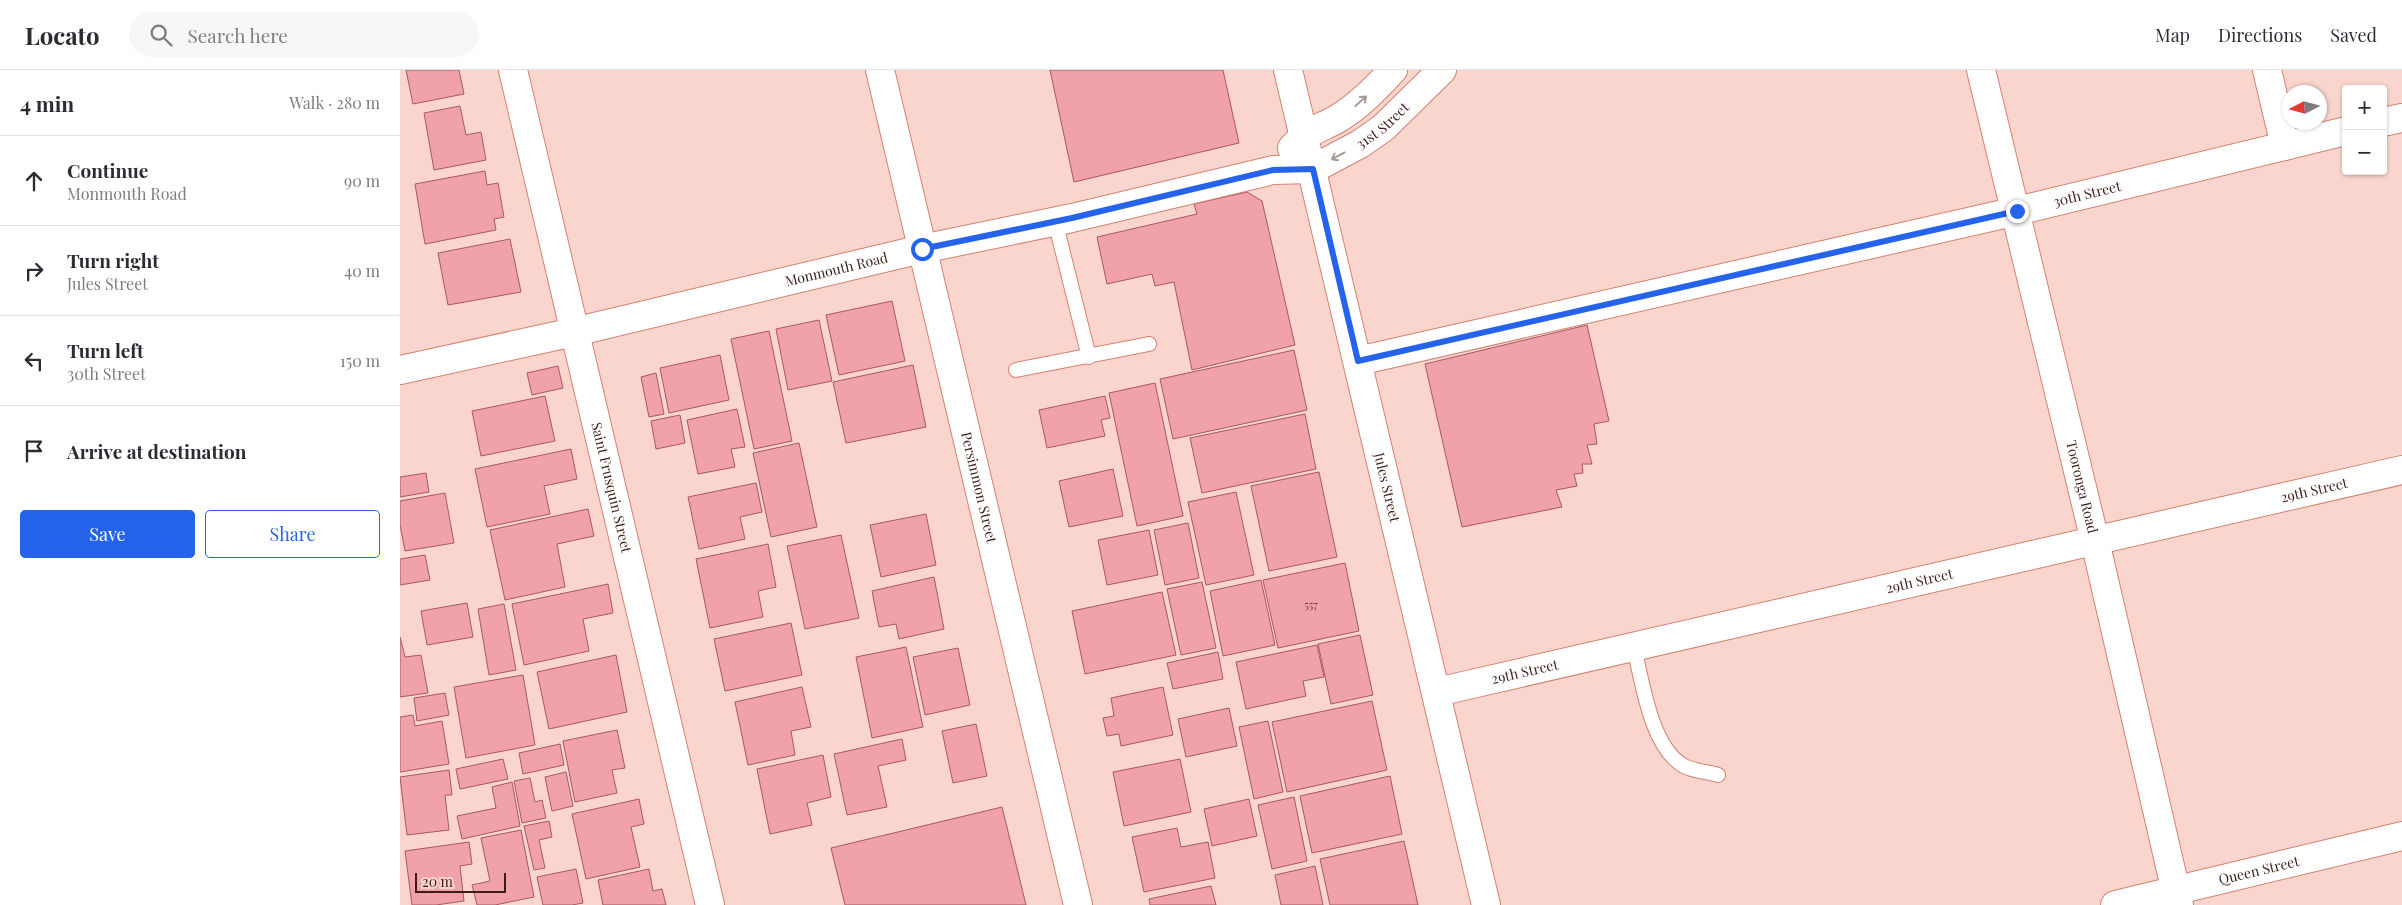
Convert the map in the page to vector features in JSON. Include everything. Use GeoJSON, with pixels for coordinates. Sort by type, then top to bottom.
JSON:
{"type":"FeatureCollection","features":[{"type":"Feature","properties":{"kind":"street","name":"Saint Frusquin Street"},"geometry":{"type":"LineString","coordinates":[[513,70],[710,905]]}},
{"type":"Feature","properties":{"kind":"street","name":"Persimmon Street"},"geometry":{"type":"LineString","coordinates":[[880,70],[1078,905]]}},
{"type":"Feature","properties":{"kind":"street","name":"Jules Street"},"geometry":{"type":"LineString","coordinates":[[1288,70],[1305,134],[1486,905]]}},
{"type":"Feature","properties":{"kind":"street"},"geometry":{"type":"LineString","coordinates":[[1273,170],[1305,134],[1337,118],[1357,105],[1393,70]]}},
{"type":"Feature","properties":{"kind":"street","name":"31st Street"},"geometry":{"type":"LineString","coordinates":[[1313,169],[1360,144],[1383,128],[1442,70]]}},
{"type":"Feature","properties":{"kind":"street","name":"Tooronga Road"},"geometry":{"type":"LineString","coordinates":[[1982,70],[2095,541],[2177,898]]}},
{"type":"Feature","properties":{"kind":"street"},"geometry":{"type":"LineString","coordinates":[[2267,70],[2284,146]]}},
{"type":"Feature","properties":{"kind":"street"},"geometry":{"type":"LineString","coordinates":[[2387,121],[2402,118]]}},
{"type":"Feature","properties":{"kind":"street","name":"30th Street"},"geometry":{"type":"LineString","coordinates":[[1358,361],[2017,211],[2342,132]]}},
{"type":"Feature","properties":{"kind":"street","name":"Monmouth Road"},"geometry":{"type":"LineString","coordinates":[[400,370],[574,332],[922,249],[1055,221],[1273,170],[1313,169]]}},
{"type":"Feature","properties":{"kind":"street","name":"29th Street"},"geometry":{"type":"LineString","coordinates":[[1437,692],[2402,470]]}},
{"type":"Feature","properties":{"kind":"street","name":"Queen Street"},"geometry":{"type":"LineString","coordinates":[[2115,905],[2177,898],[2402,836]]}},
{"type":"Feature","properties":{"kind":"lane"},"geometry":{"type":"LineString","coordinates":[[1055,221],[1089,357]]}},
{"type":"Feature","properties":{"kind":"lane"},"geometry":{"type":"LineString","coordinates":[[1016,370],[1149,344]]}},
{"type":"Feature","properties":{"kind":"lane"},"geometry":{"type":"LineString","coordinates":[[1634,647],[1652,720],[1664,746],[1684,766],[1718,775]]}},
{"type":"Feature","properties":{"kind":"building"},"geometry":{"type":"Polygon","coordinates":[[[406,70],[459,70],[464,94],[413,104],[406,70]]]}},
{"type":"Feature","properties":{"kind":"building"},"geometry":{"type":"Polygon","coordinates":[[[1050,70],[1223,70],[1239,143],[1074,182],[1050,70]]]}},
{"type":"Feature","properties":{"kind":"building"},"geometry":{"type":"Polygon","coordinates":[[[460,106],[466,135],[481,132],[486,160],[434,170],[424,113],[460,106]]]}},
{"type":"Feature","properties":{"kind":"building"},"geometry":{"type":"Polygon","coordinates":[[[485,171],[487,185],[498,183],[504,217],[494,219],[496,230],[425,244],[415,184],[485,171]]]}},
{"type":"Feature","properties":{"kind":"building"},"geometry":{"type":"Polygon","coordinates":[[[1247,192],[1262,201],[1295,345],[1192,370],[1174,282],[1155,286],[1152,274],[1107,284],[1097,237],[1197,214],[1194,204],[1247,192]]]}},
{"type":"Feature","properties":{"kind":"building"},"geometry":{"type":"Polygon","coordinates":[[[510,239],[521,292],[448,305],[438,253],[510,239]]]}},
{"type":"Feature","properties":{"kind":"building"},"geometry":{"type":"Polygon","coordinates":[[[892,301],[905,361],[839,375],[826,315],[892,301]]]}},
{"type":"Feature","properties":{"kind":"building"},"geometry":{"type":"Polygon","coordinates":[[[819,320],[832,381],[788,390],[776,329],[819,320]]]}},
{"type":"Feature","properties":{"kind":"building"},"geometry":{"type":"Polygon","coordinates":[[[1587,325],[1609,421],[1594,424],[1597,444],[1587,445],[1592,464],[1582,464],[1583,473],[1574,474],[1577,486],[1556,490],[1562,507],[1462,527],[1425,364],[1587,325]]]}},
{"type":"Feature","properties":{"kind":"building"},"geometry":{"type":"Polygon","coordinates":[[[769,331],[792,441],[754,449],[731,339],[769,331]]]}},
{"type":"Feature","properties":{"kind":"building"},"geometry":{"type":"Polygon","coordinates":[[[1294,350],[1307,410],[1173,439],[1160,379],[1294,350]]]}},
{"type":"Feature","properties":{"kind":"building"},"geometry":{"type":"Polygon","coordinates":[[[720,355],[729,400],[669,413],[660,368],[720,355]]]}},
{"type":"Feature","properties":{"kind":"building"},"geometry":{"type":"Polygon","coordinates":[[[913,365],[926,427],[846,443],[833,382],[913,365]]]}},
{"type":"Feature","properties":{"kind":"building"},"geometry":{"type":"Polygon","coordinates":[[[558,366],[563,388],[532,395],[527,373],[558,366]]]}},
{"type":"Feature","properties":{"kind":"building"},"geometry":{"type":"Polygon","coordinates":[[[656,373],[664,414],[649,417],[641,377],[656,373]]]}},
{"type":"Feature","properties":{"kind":"building"},"geometry":{"type":"Polygon","coordinates":[[[1155,383],[1183,516],[1137,526],[1109,393],[1155,383]]]}},
{"type":"Feature","properties":{"kind":"building"},"geometry":{"type":"Polygon","coordinates":[[[545,396],[555,441],[481,456],[472,411],[545,396]]]}},
{"type":"Feature","properties":{"kind":"building"},"geometry":{"type":"Polygon","coordinates":[[[1105,396],[1110,418],[1101,420],[1105,436],[1047,448],[1039,410],[1105,396]]]}},
{"type":"Feature","properties":{"kind":"building"},"geometry":{"type":"Polygon","coordinates":[[[737,409],[745,447],[731,449],[735,467],[698,474],[687,420],[737,409]]]}},
{"type":"Feature","properties":{"kind":"building"},"geometry":{"type":"Polygon","coordinates":[[[1305,414],[1316,469],[1202,493],[1190,438],[1305,414]]]}},
{"type":"Feature","properties":{"kind":"building"},"geometry":{"type":"Polygon","coordinates":[[[680,415],[685,443],[656,449],[651,421],[680,415]]]}},
{"type":"Feature","properties":{"kind":"building"},"geometry":{"type":"Polygon","coordinates":[[[799,443],[817,527],[771,537],[753,453],[799,443]]]}},
{"type":"Feature","properties":{"kind":"building"},"geometry":{"type":"Polygon","coordinates":[[[571,449],[577,479],[544,486],[550,514],[487,527],[475,469],[571,449]]]}},
{"type":"Feature","properties":{"kind":"building"},"geometry":{"type":"Polygon","coordinates":[[[1113,469],[1123,516],[1069,527],[1059,481],[1113,469]]]}},
{"type":"Feature","properties":{"kind":"building"},"geometry":{"type":"Polygon","coordinates":[[[1319,472],[1337,557],[1269,571],[1251,486],[1319,472]]]}},
{"type":"Feature","properties":{"kind":"building"},"geometry":{"type":"Polygon","coordinates":[[[426,473],[429,492],[400,497],[400,477],[426,473]]]}},
{"type":"Feature","properties":{"kind":"building"},"geometry":{"type":"Polygon","coordinates":[[[756,483],[762,512],[740,517],[745,539],[699,549],[688,497],[756,483]]]}},
{"type":"Feature","properties":{"kind":"building"},"geometry":{"type":"Polygon","coordinates":[[[1236,492],[1254,575],[1206,585],[1188,502],[1236,492]]]}},
{"type":"Feature","properties":{"kind":"building"},"geometry":{"type":"Polygon","coordinates":[[[445,493],[454,543],[405,551],[400,525],[400,501],[445,493]]]}},
{"type":"Feature","properties":{"kind":"building"},"geometry":{"type":"Polygon","coordinates":[[[588,509],[594,536],[557,544],[565,587],[505,600],[490,530],[588,509]]]}},
{"type":"Feature","properties":{"kind":"building"},"geometry":{"type":"Polygon","coordinates":[[[926,514],[936,565],[881,577],[870,525],[926,514]]]}},
{"type":"Feature","properties":{"kind":"building"},"geometry":{"type":"Polygon","coordinates":[[[1188,523],[1199,578],[1165,585],[1154,530],[1188,523]]]}},
{"type":"Feature","properties":{"kind":"building"},"geometry":{"type":"Polygon","coordinates":[[[1149,530],[1158,575],[1107,585],[1098,540],[1149,530]]]}},
{"type":"Feature","properties":{"kind":"building"},"geometry":{"type":"Polygon","coordinates":[[[841,535],[859,618],[805,629],[787,546],[841,535]]]}},
{"type":"Feature","properties":{"kind":"building"},"geometry":{"type":"Polygon","coordinates":[[[768,544],[776,587],[758,591],[763,617],[710,628],[696,559],[768,544]]]}},
{"type":"Feature","properties":{"kind":"building"},"geometry":{"type":"Polygon","coordinates":[[[425,555],[430,580],[400,585],[400,559],[425,555]]]}},
{"type":"Feature","properties":{"kind":"building"},"geometry":{"type":"Polygon","coordinates":[[[1345,563],[1359,631],[1278,648],[1263,580],[1345,563]]]}},
{"type":"Feature","properties":{"kind":"building"},"geometry":{"type":"Polygon","coordinates":[[[934,577],[944,629],[899,639],[896,624],[879,627],[872,591],[934,577]]]}},
{"type":"Feature","properties":{"kind":"building"},"geometry":{"type":"Polygon","coordinates":[[[1261,580],[1275,645],[1223,656],[1210,591],[1261,580]]]}},
{"type":"Feature","properties":{"kind":"building"},"geometry":{"type":"Polygon","coordinates":[[[1202,582],[1216,648],[1181,655],[1167,589],[1202,582]]]}},
{"type":"Feature","properties":{"kind":"building"},"geometry":{"type":"Polygon","coordinates":[[[608,584],[613,613],[583,619],[589,651],[524,665],[512,604],[608,584]]]}},
{"type":"Feature","properties":{"kind":"building"},"geometry":{"type":"Polygon","coordinates":[[[1162,592],[1176,655],[1085,674],[1072,611],[1162,592]]]}},
{"type":"Feature","properties":{"kind":"building"},"geometry":{"type":"Polygon","coordinates":[[[467,603],[473,637],[427,645],[421,611],[467,603]]]}},
{"type":"Feature","properties":{"kind":"building"},"geometry":{"type":"Polygon","coordinates":[[[504,604],[516,670],[489,675],[478,609],[504,604]]]}},
{"type":"Feature","properties":{"kind":"building"},"geometry":{"type":"Polygon","coordinates":[[[791,623],[802,675],[725,691],[714,639],[791,623]]]}},
{"type":"Feature","properties":{"kind":"building"},"geometry":{"type":"Polygon","coordinates":[[[1360,635],[1373,695],[1331,704],[1318,644],[1360,635]]]}},
{"type":"Feature","properties":{"kind":"building"},"geometry":{"type":"Polygon","coordinates":[[[400,637],[405,657],[421,655],[428,693],[400,697],[400,637]]]}},
{"type":"Feature","properties":{"kind":"building"},"geometry":{"type":"Polygon","coordinates":[[[1317,645],[1324,677],[1303,681],[1306,696],[1246,709],[1236,662],[1317,645]]]}},
{"type":"Feature","properties":{"kind":"building"},"geometry":{"type":"Polygon","coordinates":[[[906,647],[923,727],[872,738],[856,657],[906,647]]]}},
{"type":"Feature","properties":{"kind":"building"},"geometry":{"type":"Polygon","coordinates":[[[958,648],[970,705],[925,715],[913,657],[958,648]]]}},
{"type":"Feature","properties":{"kind":"building"},"geometry":{"type":"Polygon","coordinates":[[[1218,652],[1223,679],[1173,689],[1167,663],[1218,652]]]}},
{"type":"Feature","properties":{"kind":"building"},"geometry":{"type":"Polygon","coordinates":[[[616,655],[627,712],[549,729],[537,672],[616,655]]]}},
{"type":"Feature","properties":{"kind":"building"},"geometry":{"type":"Polygon","coordinates":[[[523,675],[535,745],[466,758],[454,687],[523,675]]]}},
{"type":"Feature","properties":{"kind":"building"},"geometry":{"type":"Polygon","coordinates":[[[802,687],[811,727],[791,731],[795,755],[748,765],[735,702],[802,687]]]}},
{"type":"Feature","properties":{"kind":"building"},"geometry":{"type":"Polygon","coordinates":[[[1163,687],[1173,735],[1121,746],[1119,734],[1107,736],[1103,718],[1114,716],[1111,698],[1163,687]]]}},
{"type":"Feature","properties":{"kind":"building"},"geometry":{"type":"Polygon","coordinates":[[[445,693],[449,715],[417,721],[414,698],[445,693]]]}},
{"type":"Feature","properties":{"kind":"building"},"geometry":{"type":"Polygon","coordinates":[[[1372,701],[1387,770],[1287,792],[1272,722],[1372,701]]]}},
{"type":"Feature","properties":{"kind":"building"},"geometry":{"type":"Polygon","coordinates":[[[1229,708],[1237,746],[1186,757],[1178,719],[1229,708]]]}},
{"type":"Feature","properties":{"kind":"building"},"geometry":{"type":"Polygon","coordinates":[[[413,715],[415,726],[442,721],[449,764],[400,772],[400,717],[413,715]]]}},
{"type":"Feature","properties":{"kind":"building"},"geometry":{"type":"Polygon","coordinates":[[[1268,721],[1283,792],[1254,799],[1239,727],[1268,721]]]}},
{"type":"Feature","properties":{"kind":"building"},"geometry":{"type":"Polygon","coordinates":[[[976,724],[987,776],[953,783],[942,731],[976,724]]]}},
{"type":"Feature","properties":{"kind":"building"},"geometry":{"type":"Polygon","coordinates":[[[617,730],[625,768],[612,770],[617,793],[575,802],[563,741],[617,730]]]}},
{"type":"Feature","properties":{"kind":"building"},"geometry":{"type":"Polygon","coordinates":[[[902,739],[906,760],[878,766],[887,807],[847,815],[834,754],[902,739]]]}},
{"type":"Feature","properties":{"kind":"building"},"geometry":{"type":"Polygon","coordinates":[[[560,744],[564,765],[523,774],[519,753],[560,744]]]}},
{"type":"Feature","properties":{"kind":"building"},"geometry":{"type":"Polygon","coordinates":[[[823,755],[831,797],[807,803],[812,825],[770,834],[757,769],[823,755]]]}},
{"type":"Feature","properties":{"kind":"building"},"geometry":{"type":"Polygon","coordinates":[[[503,759],[508,779],[460,789],[456,769],[503,759]]]}},
{"type":"Feature","properties":{"kind":"building"},"geometry":{"type":"Polygon","coordinates":[[[1180,759],[1191,812],[1124,826],[1113,772],[1180,759]]]}},
{"type":"Feature","properties":{"kind":"building"},"geometry":{"type":"Polygon","coordinates":[[[449,770],[452,795],[445,795],[449,830],[407,835],[400,777],[449,770]]]}},
{"type":"Feature","properties":{"kind":"building"},"geometry":{"type":"Polygon","coordinates":[[[566,772],[573,806],[552,811],[545,777],[566,772]]]}},
{"type":"Feature","properties":{"kind":"building"},"geometry":{"type":"Polygon","coordinates":[[[1390,776],[1402,834],[1312,853],[1300,796],[1390,776]]]}},
{"type":"Feature","properties":{"kind":"building"},"geometry":{"type":"Polygon","coordinates":[[[530,778],[535,802],[542,800],[546,818],[522,823],[514,781],[530,778]]]}},
{"type":"Feature","properties":{"kind":"building"},"geometry":{"type":"Polygon","coordinates":[[[512,782],[520,826],[462,839],[457,816],[496,808],[492,787],[512,782]]]}},
{"type":"Feature","properties":{"kind":"building"},"geometry":{"type":"Polygon","coordinates":[[[1294,797],[1307,861],[1272,869],[1258,805],[1294,797]]]}},
{"type":"Feature","properties":{"kind":"building"},"geometry":{"type":"Polygon","coordinates":[[[639,799],[644,824],[631,827],[640,867],[586,879],[572,814],[639,799]]]}},
{"type":"Feature","properties":{"kind":"building"},"geometry":{"type":"Polygon","coordinates":[[[1249,799],[1257,836],[1212,846],[1204,809],[1249,799]]]}},
{"type":"Feature","properties":{"kind":"building"},"geometry":{"type":"Polygon","coordinates":[[[1002,807],[1026,905],[845,905],[831,848],[1002,807]]]}},
{"type":"Feature","properties":{"kind":"building"},"geometry":{"type":"Polygon","coordinates":[[[549,821],[552,837],[539,840],[545,868],[534,870],[524,826],[549,821]]]}},
{"type":"Feature","properties":{"kind":"building"},"geometry":{"type":"Polygon","coordinates":[[[1177,828],[1181,847],[1208,842],[1215,878],[1144,892],[1132,837],[1177,828]]]}},
{"type":"Feature","properties":{"kind":"building"},"geometry":{"type":"Polygon","coordinates":[[[521,830],[534,897],[495,905],[477,905],[472,885],[490,881],[481,838],[521,830]]]}},
{"type":"Feature","properties":{"kind":"building"},"geometry":{"type":"Polygon","coordinates":[[[1404,841],[1418,905],[1330,905],[1320,859],[1404,841]]]}},
{"type":"Feature","properties":{"kind":"building"},"geometry":{"type":"Polygon","coordinates":[[[469,842],[472,864],[460,866],[464,901],[436,905],[412,905],[405,851],[469,842]]]}},
{"type":"Feature","properties":{"kind":"building"},"geometry":{"type":"Polygon","coordinates":[[[1315,866],[1323,905],[1281,905],[1275,875],[1315,866]]]}},
{"type":"Feature","properties":{"kind":"building"},"geometry":{"type":"Polygon","coordinates":[[[576,869],[583,903],[543,905],[537,877],[576,869]]]}},
{"type":"Feature","properties":{"kind":"building"},"geometry":{"type":"Polygon","coordinates":[[[649,869],[653,891],[662,889],[666,905],[603,905],[598,880],[649,869]]]}},
{"type":"Feature","properties":{"kind":"building"},"geometry":{"type":"Polygon","coordinates":[[[1211,886],[1216,905],[1150,905],[1149,899],[1211,886]]]}},
{"type":"Feature","properties":{"kind":"route"},"geometry":{"type":"LineString","coordinates":[[922,249],[1072,218],[1273,170],[1313,169],[1358,361],[2017,211]]}}]}
